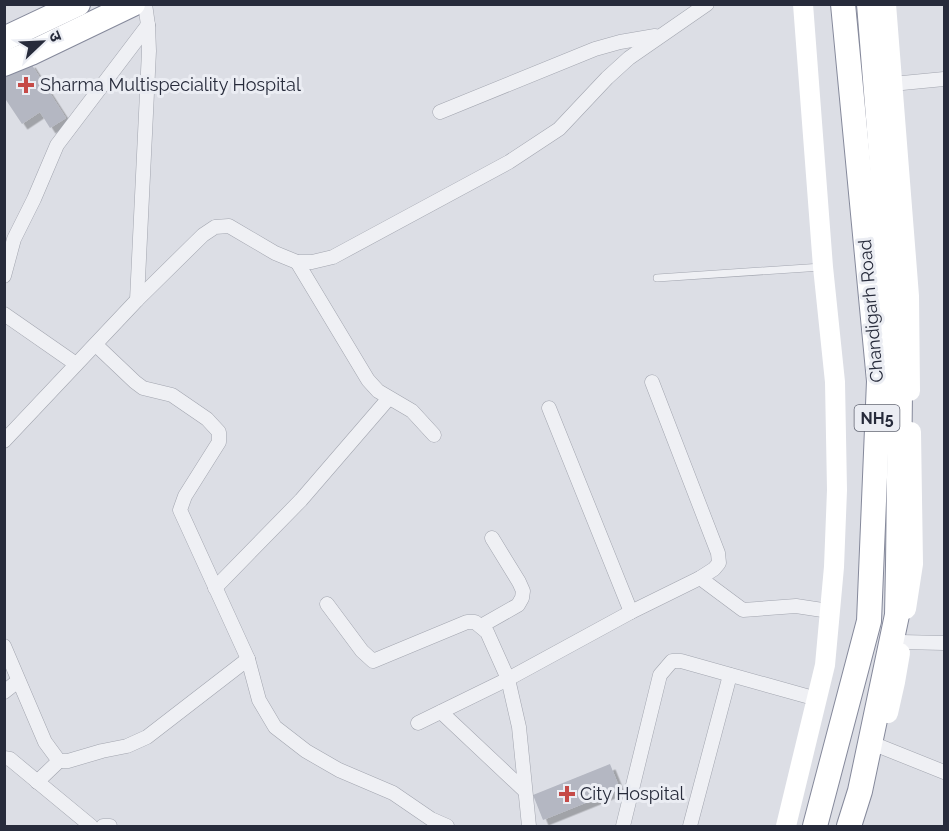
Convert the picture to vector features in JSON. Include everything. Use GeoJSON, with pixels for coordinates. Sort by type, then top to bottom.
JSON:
{"type":"FeatureCollection","features":[{"type":"Feature","properties":{"kind":"highway"},"geometry":{"type":"LineString","coordinates":[[4,39],[78,4]]}},
{"type":"Feature","properties":{"kind":"highway"},"geometry":{"type":"LineString","coordinates":[[4,64],[133,4]]}},
{"type":"Feature","properties":{"kind":"highway","name":"Chandigarh Road"},"geometry":{"type":"LineString","coordinates":[[815,826],[869,621],[879,381],[843,4]]}},
{"type":"Feature","properties":{"kind":"highway","name":"NH5"},"geometry":{"type":"LineString","coordinates":[[849,826],[860,791],[897,615],[900,392],[869,4]]}},
{"type":"Feature","properties":{"kind":"main road"},"geometry":{"type":"LineString","coordinates":[[786,826],[825,665],[834,567],[837,479],[835,382],[823,267],[803,4]]}},
{"type":"Feature","properties":{"kind":"main road"},"geometry":{"type":"LineString","coordinates":[[859,826],[896,682],[913,564],[909,296],[886,4]]}},
{"type":"Feature","properties":{"kind":"street"},"geometry":{"type":"LineString","coordinates":[[137,300],[148,80],[148,25],[145,4]]}},
{"type":"Feature","properties":{"kind":"street"},"geometry":{"type":"LineString","coordinates":[[4,441],[137,300],[215,227],[229,226],[275,253],[297,262],[312,262],[333,257],[525,153],[559,129],[629,58],[707,4]]}},
{"type":"Feature","properties":{"kind":"street"},"geometry":{"type":"LineString","coordinates":[[4,276],[9,235],[30,208],[57,146],[148,25]]}},
{"type":"Feature","properties":{"kind":"street"},"geometry":{"type":"LineString","coordinates":[[440,112],[595,49],[660,35]]}},
{"type":"Feature","properties":{"kind":"street"},"geometry":{"type":"LineString","coordinates":[[892,84],[945,79]]}},
{"type":"Feature","properties":{"kind":"street"},"geometry":{"type":"LineString","coordinates":[[297,262],[368,380],[378,391],[412,411],[434,435]]}},
{"type":"Feature","properties":{"kind":"street"},"geometry":{"type":"LineString","coordinates":[[4,314],[76,364]]}},
{"type":"Feature","properties":{"kind":"street"},"geometry":{"type":"LineString","coordinates":[[96,345],[143,388],[172,395],[207,419],[219,432],[219,442],[185,496],[180,510],[248,659],[259,700],[275,727],[306,751],[339,770],[393,793],[431,819],[447,826]]}},
{"type":"Feature","properties":{"kind":"street"},"geometry":{"type":"LineString","coordinates":[[418,723],[508,679],[714,570],[719,562],[718,553],[652,382]]}},
{"type":"Feature","properties":{"kind":"street"},"geometry":{"type":"LineString","coordinates":[[215,588],[301,500],[389,398]]}},
{"type":"Feature","properties":{"kind":"street"},"geometry":{"type":"LineString","coordinates":[[549,408],[631,612]]}},
{"type":"Feature","properties":{"kind":"street"},"geometry":{"type":"LineString","coordinates":[[482,626],[518,605],[523,591],[492,538]]}},
{"type":"Feature","properties":{"kind":"street"},"geometry":{"type":"LineString","coordinates":[[700,578],[743,610],[796,606],[829,611]]}},
{"type":"Feature","properties":{"kind":"street"},"geometry":{"type":"LineString","coordinates":[[327,604],[362,651],[373,661],[467,622],[475,622],[482,626],[487,632],[508,679],[519,727],[529,826]]}},
{"type":"Feature","properties":{"kind":"street"},"geometry":{"type":"LineString","coordinates":[[901,642],[945,643]]}},
{"type":"Feature","properties":{"kind":"street"},"geometry":{"type":"LineString","coordinates":[[4,645],[45,742],[59,761]]}},
{"type":"Feature","properties":{"kind":"street"},"geometry":{"type":"LineString","coordinates":[[38,782],[59,761],[68,761],[127,746],[147,738],[248,659]]}},
{"type":"Feature","properties":{"kind":"street"},"geometry":{"type":"LineString","coordinates":[[623,826],[660,675],[672,661],[681,661],[817,699]]}},
{"type":"Feature","properties":{"kind":"street"},"geometry":{"type":"LineString","coordinates":[[690,826],[730,675]]}},
{"type":"Feature","properties":{"kind":"street"},"geometry":{"type":"LineString","coordinates":[[4,692],[18,681]]}},
{"type":"Feature","properties":{"kind":"street"},"geometry":{"type":"LineString","coordinates":[[441,712],[525,791]]}},
{"type":"Feature","properties":{"kind":"street"},"geometry":{"type":"LineString","coordinates":[[879,746],[945,772]]}},
{"type":"Feature","properties":{"kind":"street"},"geometry":{"type":"LineString","coordinates":[[4,758],[10,759],[91,826]]}},
{"type":"Feature","properties":{"kind":"street"},"geometry":{"type":"LineString","coordinates":[[103,826],[110,826]]}},
{"type":"Feature","properties":{"kind":"lane"},"geometry":{"type":"LineString","coordinates":[[657,278],[823,267]]}},
{"type":"Feature","properties":{"kind":"building"},"geometry":{"type":"Polygon","coordinates":[[[30,62],[66,118],[50,128],[40,112],[22,124],[4,97],[4,78],[30,62]]]}},
{"type":"Feature","properties":{"kind":"building"},"geometry":{"type":"Polygon","coordinates":[[[610,764],[620,789],[543,820],[533,795],[610,764]]]}},
{"type":"Feature","properties":{"kind":"place","name":"Sharma Multispeciality Hospital"},"geometry":{"type":"Point","coordinates":[26,85]}},
{"type":"Feature","properties":{"kind":"place","name":"City Hospital"},"geometry":{"type":"Point","coordinates":[567,794]}}]}
